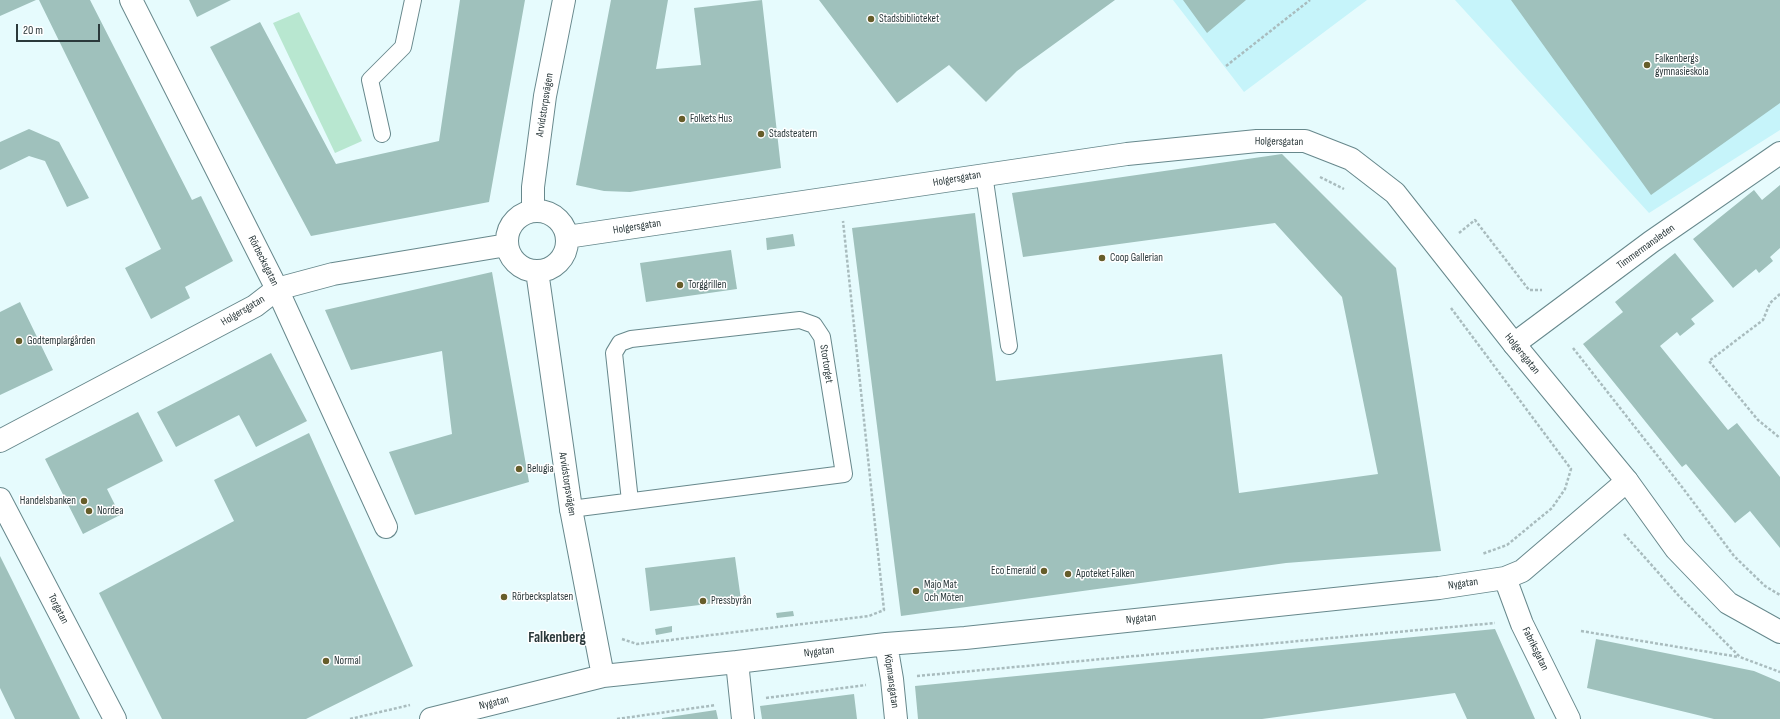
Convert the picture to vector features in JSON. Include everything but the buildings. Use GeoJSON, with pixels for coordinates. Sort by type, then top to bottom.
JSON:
{"type":"FeatureCollection","features":[{"type":"Feature","properties":{"kind":"street","name":"Rörbecksgatan"},"geometry":{"type":"LineString","coordinates":[[131,0],[277,289],[386,527]]}},
{"type":"Feature","properties":{"kind":"street","name":"Arvidstorpsvägen"},"geometry":{"type":"LineString","coordinates":[[533,211],[533,187],[545,96],[564,0]]}},
{"type":"Feature","properties":{"kind":"street","name":"Holgersgatan"},"geometry":{"type":"LineString","coordinates":[[567,237],[883,191],[984,174],[1134,153],[1257,141],[1305,141],[1351,159],[1395,193],[1514,344],[1627,481],[1676,549],[1728,603],[1780,632]]}},
{"type":"Feature","properties":{"kind":"street","name":"Timmermansleden"},"geometry":{"type":"LineString","coordinates":[[1514,344],[1651,242],[1780,153]]}},
{"type":"Feature","properties":{"kind":"street"},"geometry":{"type":"LineString","coordinates":[[533,211],[547,213],[555,217],[562,224],[567,237],[566,249],[560,260],[550,268],[537,271],[529,270],[518,264],[510,254],[507,245],[508,236],[513,223],[520,216],[533,211]]}},
{"type":"Feature","properties":{"kind":"street","name":"Holgersgatan"},"geometry":{"type":"LineString","coordinates":[[0,441],[255,306],[277,289],[333,274],[507,245]]}},
{"type":"Feature","properties":{"kind":"street","name":"Arvidstorpsvägen"},"geometry":{"type":"LineString","coordinates":[[537,271],[571,509],[613,675]]}},
{"type":"Feature","properties":{"kind":"street","name":"Nygatan"},"geometry":{"type":"LineString","coordinates":[[431,719],[613,675],[886,644],[965,638],[1360,596],[1505,578],[1522,571],[1627,481]]}},
{"type":"Feature","properties":{"kind":"street","name":"Torgatan"},"geometry":{"type":"LineString","coordinates":[[0,499],[115,719]]}},
{"type":"Feature","properties":{"kind":"street","name":"Fabriksgatan"},"geometry":{"type":"LineString","coordinates":[[1505,578],[1522,624],[1569,719]]}},
{"type":"Feature","properties":{"kind":"street","name":"Köpmansgatan"},"geometry":{"type":"LineString","coordinates":[[886,644],[892,679],[896,719]]}},
{"type":"Feature","properties":{"kind":"street"},"geometry":{"type":"LineString","coordinates":[[737,662],[743,719]]}},
{"type":"Feature","properties":{"kind":"lane"},"geometry":{"type":"LineString","coordinates":[[382,134],[370,80],[403,47],[413,0]]}},
{"type":"Feature","properties":{"kind":"lane"},"geometry":{"type":"LineString","coordinates":[[984,174],[1009,346]]}},
{"type":"Feature","properties":{"kind":"lane","name":"Stortorget"},"geometry":{"type":"LineString","coordinates":[[571,509],[844,474],[822,337],[814,325],[800,320],[631,339],[620,343],[614,353],[630,501]]}},
{"type":"Feature","properties":{"kind":"path"},"geometry":{"type":"LineString","coordinates":[[1226,66],[1310,0]]}},
{"type":"Feature","properties":{"kind":"path"},"geometry":{"type":"LineString","coordinates":[[1320,176],[1347,191]]}},
{"type":"Feature","properties":{"kind":"path"},"geometry":{"type":"LineString","coordinates":[[617,634],[620,639],[638,644],[869,616],[884,610],[842,222],[849,220]]}},
{"type":"Feature","properties":{"kind":"path"},"geometry":{"type":"LineString","coordinates":[[1475,220],[1529,290]]}},
{"type":"Feature","properties":{"kind":"path"},"geometry":{"type":"LineString","coordinates":[[1780,294],[1770,302],[1763,320],[1709,360],[1758,420],[1780,438]]}},
{"type":"Feature","properties":{"kind":"path"},"geometry":{"type":"LineString","coordinates":[[1447,303],[1571,468],[1565,489],[1552,508],[1507,545],[1479,555]]}},
{"type":"Feature","properties":{"kind":"path"},"geometry":{"type":"LineString","coordinates":[[1573,348],[1734,556],[1765,586],[1780,595]]}},
{"type":"Feature","properties":{"kind":"path"},"geometry":{"type":"LineString","coordinates":[[892,679],[1500,623]]}},
{"type":"Feature","properties":{"kind":"path"},"geometry":{"type":"LineString","coordinates":[[1581,631],[1740,657]]}},
{"type":"Feature","properties":{"kind":"shaded area"},"geometry":{"type":"Polygon","coordinates":[[[1173,0],[1367,0],[1244,92],[1173,0]]]}},
{"type":"Feature","properties":{"kind":"shaded area","name":"Falkenbergs gymnasieskola"},"geometry":{"type":"Polygon","coordinates":[[[1455,0],[1780,0],[1780,130],[1649,213],[1455,0]]]}},
{"type":"Feature","properties":{"kind":"green space"},"geometry":{"type":"Polygon","coordinates":[[[299,12],[362,141],[335,153],[273,23],[299,12]]]}},
{"type":"Feature","properties":{"kind":"place","name":"Stadsbiblioteket"},"geometry":{"type":"Point","coordinates":[871,19]}},
{"type":"Feature","properties":{"kind":"place","name":"Falkenbergs gymnasieskola"},"geometry":{"type":"Point","coordinates":[1647,65]}},
{"type":"Feature","properties":{"kind":"place","name":"Folkets Hus"},"geometry":{"type":"Point","coordinates":[682,119]}},
{"type":"Feature","properties":{"kind":"place","name":"Stadsteatern"},"geometry":{"type":"Point","coordinates":[761,134]}},
{"type":"Feature","properties":{"kind":"place","name":"Coop Gallerian"},"geometry":{"type":"Point","coordinates":[1102,258]}},
{"type":"Feature","properties":{"kind":"place","name":"Torggrillen"},"geometry":{"type":"Point","coordinates":[680,285]}},
{"type":"Feature","properties":{"kind":"place","name":"Godtemplargården"},"geometry":{"type":"Point","coordinates":[19,341]}},
{"type":"Feature","properties":{"kind":"place","name":"Belugia"},"geometry":{"type":"Point","coordinates":[519,469]}},
{"type":"Feature","properties":{"kind":"place","name":"Handelsbanken"},"geometry":{"type":"Point","coordinates":[84,501]}},
{"type":"Feature","properties":{"kind":"place","name":"Nordea"},"geometry":{"type":"Point","coordinates":[89,511]}},
{"type":"Feature","properties":{"kind":"place","name":"Eco Emerald"},"geometry":{"type":"Point","coordinates":[1044,571]}},
{"type":"Feature","properties":{"kind":"place","name":"Apoteket Falken"},"geometry":{"type":"Point","coordinates":[1068,574]}},
{"type":"Feature","properties":{"kind":"place","name":"Majo Mat Och Möten"},"geometry":{"type":"Point","coordinates":[916,591]}},
{"type":"Feature","properties":{"kind":"place","name":"Rörbecksplatsen"},"geometry":{"type":"Point","coordinates":[504,597]}},
{"type":"Feature","properties":{"kind":"place","name":"Pressbyrån"},"geometry":{"type":"Point","coordinates":[703,601]}},
{"type":"Feature","properties":{"kind":"place","name":"Normal"},"geometry":{"type":"Point","coordinates":[326,661]}},
{"type":"Feature","properties":{"kind":"district","name":"Falkenberg"},"geometry":{"type":"Point","coordinates":[557,638]}}]}
